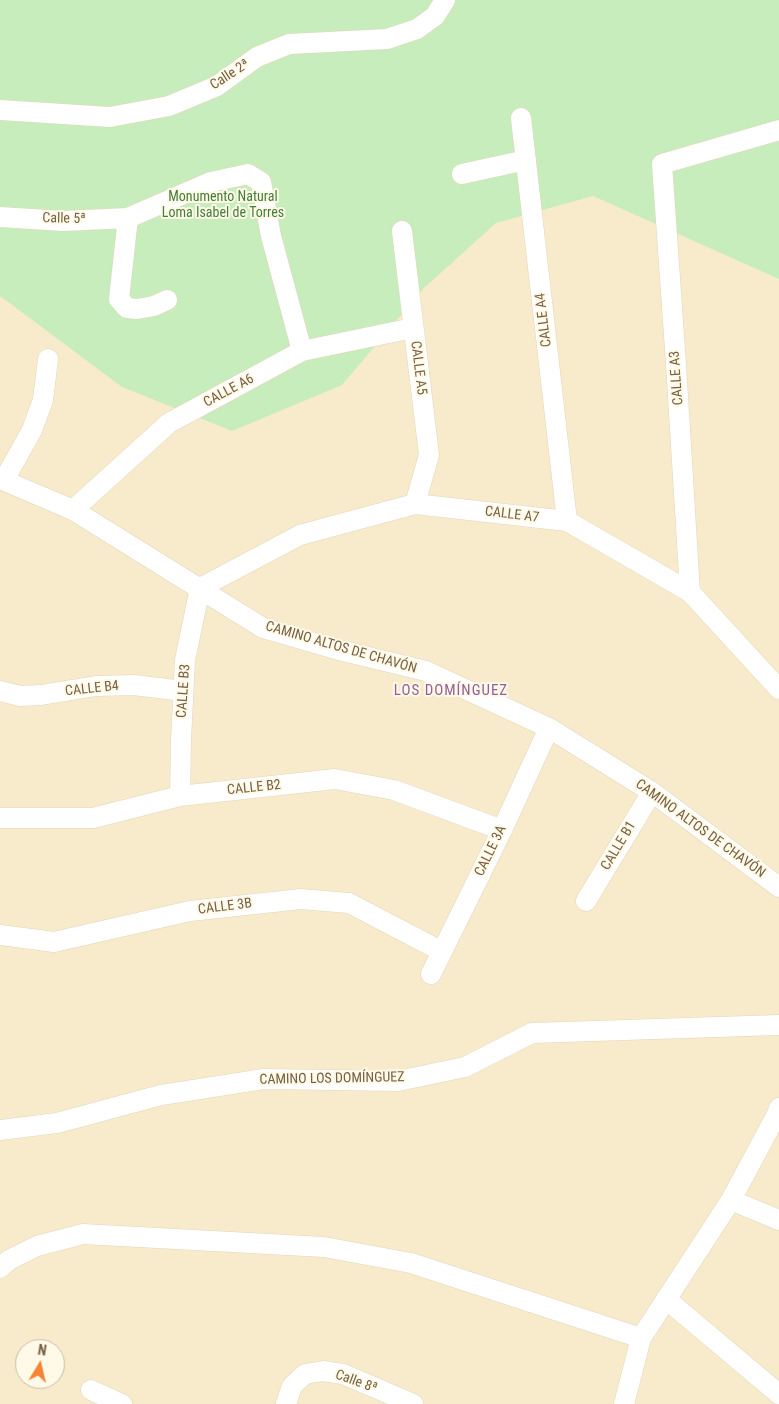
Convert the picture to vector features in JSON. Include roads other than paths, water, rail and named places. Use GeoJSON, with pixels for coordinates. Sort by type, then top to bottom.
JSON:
{"type":"FeatureCollection","features":[{"type":"Feature","properties":{"kind":"street","name":"Calle 2ª"},"geometry":{"type":"LineString","coordinates":[[0,110],[110,117],[169,106],[218,86],[257,57],[288,44],[387,39],[417,29],[435,16],[445,0]]}},
{"type":"Feature","properties":{"kind":"street","name":"CALLE A4"},"geometry":{"type":"LineString","coordinates":[[521,118],[567,521]]}},
{"type":"Feature","properties":{"kind":"street","name":"CALLE A3"},"geometry":{"type":"LineString","coordinates":[[690,592],[662,164],[779,130]]}},
{"type":"Feature","properties":{"kind":"street"},"geometry":{"type":"LineString","coordinates":[[462,174],[526,160]]}},
{"type":"Feature","properties":{"kind":"street"},"geometry":{"type":"LineString","coordinates":[[167,300],[154,306],[137,310],[127,308],[119,299],[128,218],[211,182],[248,174],[261,182],[270,236],[302,351]]}},
{"type":"Feature","properties":{"kind":"street","name":"Calle 5ª"},"geometry":{"type":"LineString","coordinates":[[0,216],[63,221],[128,218]]}},
{"type":"Feature","properties":{"kind":"street","name":"CALLE A5"},"geometry":{"type":"LineString","coordinates":[[402,231],[429,456],[415,504]]}},
{"type":"Feature","properties":{"kind":"street","name":"CALLE A6"},"geometry":{"type":"LineString","coordinates":[[73,510],[169,423],[302,351],[413,328]]}},
{"type":"Feature","properties":{"kind":"street"},"geometry":{"type":"LineString","coordinates":[[2,480],[32,430],[43,400],[48,359]]}},
{"type":"Feature","properties":{"kind":"street","name":"CAMINO ALTOS DE CHAVÓN"},"geometry":{"type":"LineString","coordinates":[[2,480],[73,510],[263,628],[335,649],[426,672],[549,728],[652,792],[779,887]]}},
{"type":"Feature","properties":{"kind":"street","name":"CALLE A7"},"geometry":{"type":"LineString","coordinates":[[200,588],[300,535],[415,504],[567,521],[690,592],[779,689]]}},
{"type":"Feature","properties":{"kind":"street","name":"CALLE B3"},"geometry":{"type":"LineString","coordinates":[[180,796],[183,691],[186,660],[200,588]]}},
{"type":"Feature","properties":{"kind":"street","name":"CALLE B4"},"geometry":{"type":"LineString","coordinates":[[0,692],[20,696],[41,695],[96,686],[134,685],[183,691]]}},
{"type":"Feature","properties":{"kind":"street","name":"CALLE 3A"},"geometry":{"type":"LineString","coordinates":[[431,974],[502,830],[549,728]]}},
{"type":"Feature","properties":{"kind":"street","name":"CALLE B2"},"geometry":{"type":"LineString","coordinates":[[0,818],[93,818],[180,796],[335,779],[394,790],[502,830]]}},
{"type":"Feature","properties":{"kind":"street","name":"CALLE B1"},"geometry":{"type":"LineString","coordinates":[[586,901],[652,792]]}},
{"type":"Feature","properties":{"kind":"street","name":"CALLE 3B"},"geometry":{"type":"LineString","coordinates":[[0,935],[54,942],[190,912],[301,898],[349,903],[442,951]]}},
{"type":"Feature","properties":{"kind":"street","name":"CAMINO LOS DOMÍNGUEZ"},"geometry":{"type":"LineString","coordinates":[[0,1130],[57,1123],[161,1095],[264,1079],[398,1081],[465,1067],[532,1033],[779,1025]]}},
{"type":"Feature","properties":{"kind":"street"},"geometry":{"type":"LineString","coordinates":[[624,1404],[641,1338],[731,1200],[778,1112]]}},
{"type":"Feature","properties":{"kind":"street"},"geometry":{"type":"LineString","coordinates":[[731,1200],[779,1220]]}},
{"type":"Feature","properties":{"kind":"street"},"geometry":{"type":"LineString","coordinates":[[0,1268],[9,1260],[37,1246],[83,1234],[324,1246],[411,1264],[641,1338]]}},
{"type":"Feature","properties":{"kind":"street"},"geometry":{"type":"LineString","coordinates":[[666,1299],[779,1394]]}},
{"type":"Feature","properties":{"kind":"street","name":"Calle 8ª"},"geometry":{"type":"LineString","coordinates":[[286,1404],[292,1386],[305,1374],[323,1371],[343,1374],[413,1404]]}},
{"type":"Feature","properties":{"kind":"street"},"geometry":{"type":"LineString","coordinates":[[91,1390],[122,1404]]}},
{"type":"Feature","properties":{"kind":"district","name":"LOS DOMÍNGUEZ"},"geometry":{"type":"Point","coordinates":[451,691]}},
{"type":"Feature","properties":{"kind":"park label","name":"Monumento Natural Loma Isabel de Torres"},"geometry":{"type":"Point","coordinates":[223,206]}}]}
